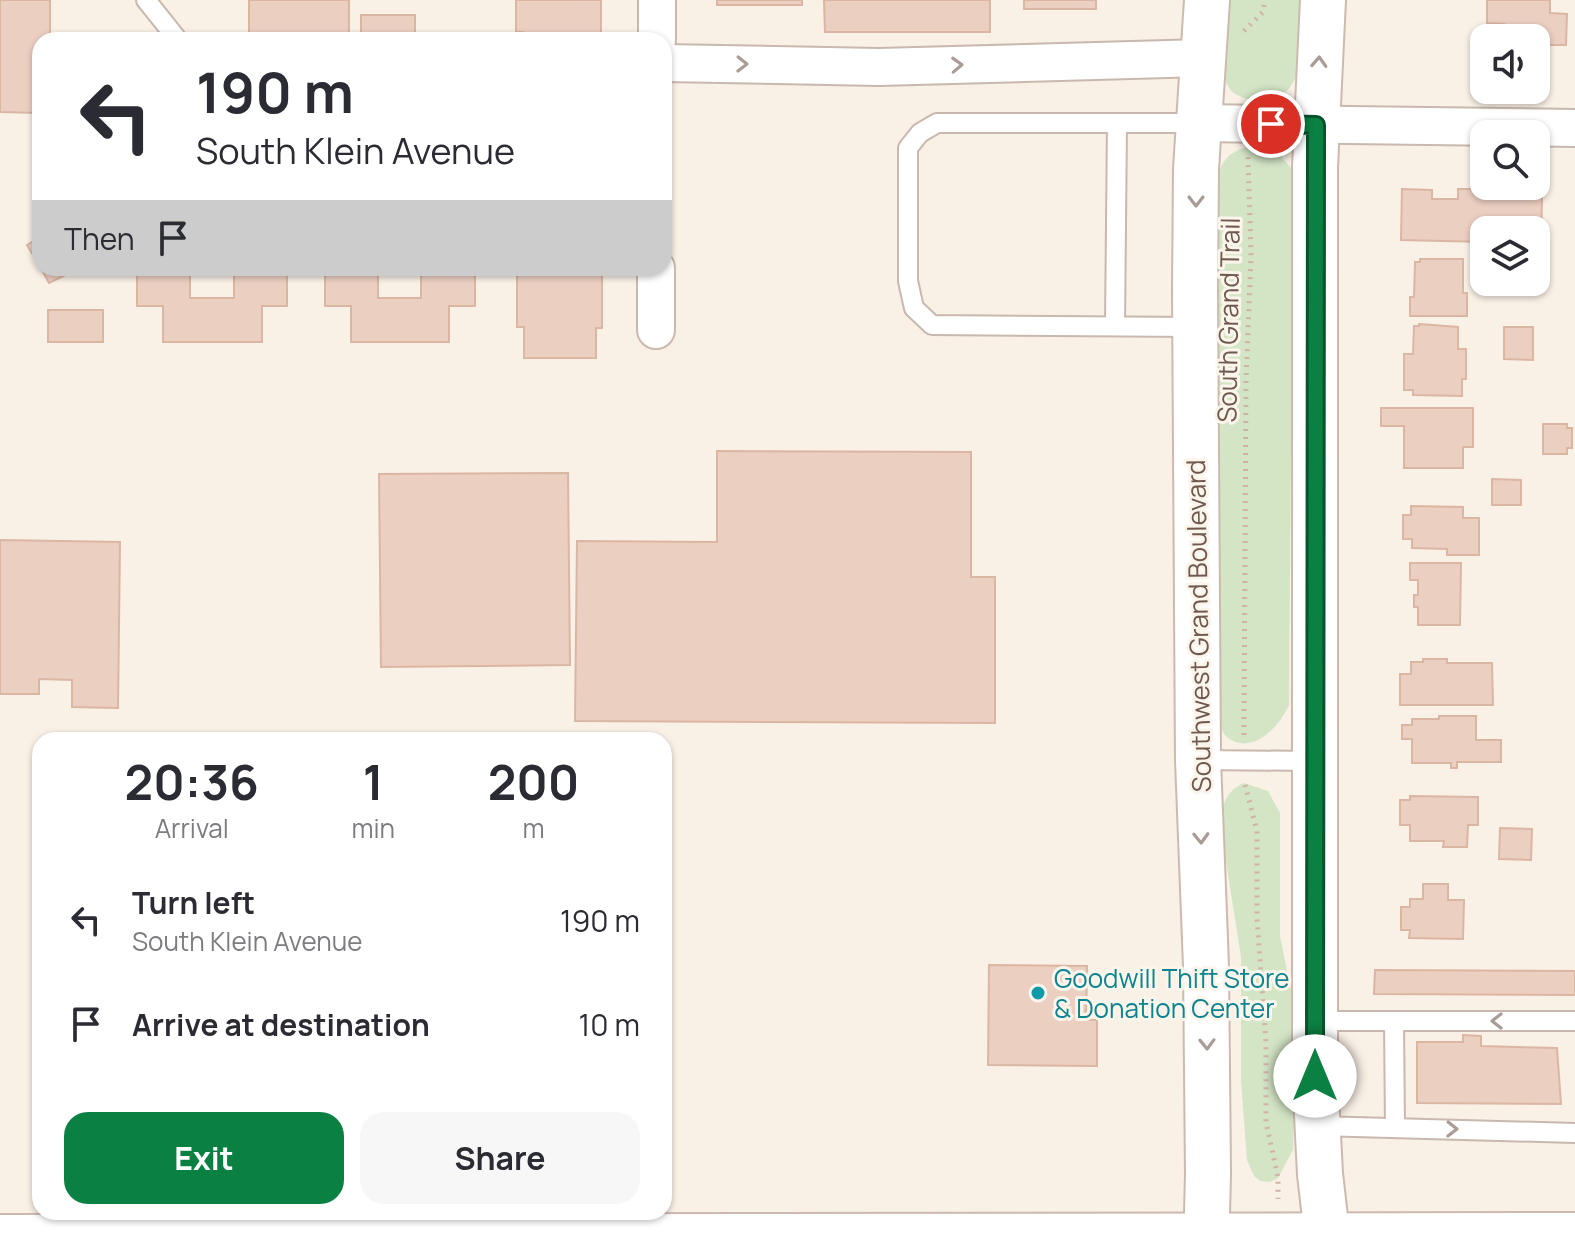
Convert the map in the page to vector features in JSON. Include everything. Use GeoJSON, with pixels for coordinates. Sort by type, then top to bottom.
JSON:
{"type":"FeatureCollection","features":[{"type":"Feature","properties":{"kind":"street"},"geometry":{"type":"LineString","coordinates":[[657,0],[657,32]]}},
{"type":"Feature","properties":{"kind":"street","name":"Southwest Grand Boulevard"},"geometry":{"type":"LineString","coordinates":[[1206,1244],[1206,966],[1198,760],[1196,169],[1207,0]]}},
{"type":"Feature","properties":{"kind":"street"},"geometry":{"type":"LineString","coordinates":[[1323,0],[1316,125],[1315,1021],[1318,1126],[1328,1244]]}},
{"type":"Feature","properties":{"kind":"street"},"geometry":{"type":"LineString","coordinates":[[672,63],[879,67],[1203,58]]}},
{"type":"Feature","properties":{"kind":"street"},"geometry":{"type":"LineString","coordinates":[[1199,123],[1575,128]]}},
{"type":"Feature","properties":{"kind":"street"},"geometry":{"type":"LineString","coordinates":[[656,276],[656,330]]}},
{"type":"Feature","properties":{"kind":"street"},"geometry":{"type":"LineString","coordinates":[[0,1237],[163,1244],[1328,1244],[1461,1243],[1575,1235]]}},
{"type":"Feature","properties":{"kind":"lane"},"geometry":{"type":"LineString","coordinates":[[146,0],[172,32]]}},
{"type":"Feature","properties":{"kind":"lane"},"geometry":{"type":"LineString","coordinates":[[1196,327],[932,325],[914,308],[908,281],[908,148],[920,133],[937,123],[1199,123]]}},
{"type":"Feature","properties":{"kind":"lane"},"geometry":{"type":"LineString","coordinates":[[1115,326],[1117,123]]}},
{"type":"Feature","properties":{"kind":"lane"},"geometry":{"type":"LineString","coordinates":[[1198,760],[1314,761]]}},
{"type":"Feature","properties":{"kind":"lane"},"geometry":{"type":"LineString","coordinates":[[1315,1021],[1575,1021]]}},
{"type":"Feature","properties":{"kind":"lane"},"geometry":{"type":"LineString","coordinates":[[1394,1021],[1395,1128]]}},
{"type":"Feature","properties":{"kind":"lane"},"geometry":{"type":"LineString","coordinates":[[1318,1126],[1575,1133]]}},
{"type":"Feature","properties":{"kind":"path"},"geometry":{"type":"LineString","coordinates":[[1240,35],[1263,12],[1265,0]]}},
{"type":"Feature","properties":{"kind":"path","name":"South Grand Trail"},"geometry":{"type":"LineString","coordinates":[[1248,124],[1251,256],[1246,381],[1245,761],[1247,798],[1257,831],[1257,919],[1266,1043],[1266,1122],[1278,1178]]}},
{"type":"Feature","properties":{"kind":"green space"},"geometry":{"type":"Polygon","coordinates":[[[1227,0],[1302,0],[1299,65],[1293,82],[1284,94],[1271,100],[1256,101],[1236,95],[1228,86],[1223,68],[1227,0]]]}},
{"type":"Feature","properties":{"kind":"green space"},"geometry":{"type":"Polygon","coordinates":[[[1254,145],[1276,151],[1293,170],[1289,705],[1265,736],[1256,741],[1238,743],[1228,738],[1217,722],[1216,185],[1227,158],[1238,150],[1254,145]]]}},
{"type":"Feature","properties":{"kind":"green space"},"geometry":{"type":"Polygon","coordinates":[[[1244,783],[1268,791],[1280,813],[1280,936],[1297,1020],[1293,1150],[1278,1178],[1270,1182],[1260,1181],[1254,1176],[1247,1160],[1241,1081],[1241,957],[1222,836],[1224,804],[1231,792],[1244,783]]]}},
{"type":"Feature","properties":{"kind":"building"},"geometry":{"type":"Polygon","coordinates":[[[0,0],[50,0],[50,32],[32,32],[32,113],[0,112],[0,0]]]}},
{"type":"Feature","properties":{"kind":"building"},"geometry":{"type":"Polygon","coordinates":[[[249,0],[349,0],[349,32],[249,32],[249,0]]]}},
{"type":"Feature","properties":{"kind":"building"},"geometry":{"type":"Polygon","coordinates":[[[516,0],[601,0],[601,32],[516,32],[516,0]]]}},
{"type":"Feature","properties":{"kind":"building"},"geometry":{"type":"Polygon","coordinates":[[[717,0],[802,0],[802,5],[717,5],[717,0]]]}},
{"type":"Feature","properties":{"kind":"building"},"geometry":{"type":"Polygon","coordinates":[[[824,0],[990,0],[990,32],[825,32],[824,0]]]}},
{"type":"Feature","properties":{"kind":"building"},"geometry":{"type":"Polygon","coordinates":[[[1024,0],[1096,0],[1096,9],[1024,9],[1024,0]]]}},
{"type":"Feature","properties":{"kind":"building"},"geometry":{"type":"Polygon","coordinates":[[[1487,0],[1550,0],[1550,13],[1567,14],[1566,45],[1550,45],[1550,24],[1487,23],[1487,0]]]}},
{"type":"Feature","properties":{"kind":"building"},"geometry":{"type":"Polygon","coordinates":[[[361,15],[415,15],[415,32],[361,32],[361,15]]]}},
{"type":"Feature","properties":{"kind":"building"},"geometry":{"type":"Polygon","coordinates":[[[1402,189],[1432,190],[1432,199],[1458,199],[1458,189],[1470,189],[1470,200],[1542,200],[1542,216],[1470,216],[1470,242],[1401,240],[1402,189]]]}},
{"type":"Feature","properties":{"kind":"building"},"geometry":{"type":"Polygon","coordinates":[[[1420,259],[1463,259],[1467,316],[1410,316],[1415,262],[1420,262],[1420,259]]]}},
{"type":"Feature","properties":{"kind":"building"},"geometry":{"type":"Polygon","coordinates":[[[45,276],[63,276],[49,283],[45,276]]]}},
{"type":"Feature","properties":{"kind":"building"},"geometry":{"type":"Polygon","coordinates":[[[137,276],[190,276],[190,298],[234,298],[234,276],[287,276],[287,306],[262,306],[262,342],[163,342],[163,306],[137,306],[137,276]]]}},
{"type":"Feature","properties":{"kind":"building"},"geometry":{"type":"Polygon","coordinates":[[[325,276],[378,276],[378,298],[421,298],[421,276],[475,276],[475,306],[449,306],[449,342],[351,342],[351,306],[325,306],[325,276]]]}},
{"type":"Feature","properties":{"kind":"building"},"geometry":{"type":"Polygon","coordinates":[[[517,276],[602,276],[602,328],[596,328],[596,358],[524,358],[524,327],[517,327],[517,276]]]}},
{"type":"Feature","properties":{"kind":"building"},"geometry":{"type":"Polygon","coordinates":[[[48,310],[103,310],[103,342],[48,342],[48,310]]]}},
{"type":"Feature","properties":{"kind":"building"},"geometry":{"type":"Polygon","coordinates":[[[1414,326],[1458,327],[1458,349],[1466,349],[1466,379],[1462,379],[1462,396],[1413,395],[1413,390],[1404,390],[1404,354],[1413,354],[1414,326]]]}},
{"type":"Feature","properties":{"kind":"building"},"geometry":{"type":"Polygon","coordinates":[[[1504,327],[1533,327],[1533,360],[1504,359],[1504,327]]]}},
{"type":"Feature","properties":{"kind":"building"},"geometry":{"type":"Polygon","coordinates":[[[1381,408],[1473,408],[1473,447],[1463,447],[1463,468],[1404,468],[1404,426],[1381,426],[1381,408]]]}},
{"type":"Feature","properties":{"kind":"building"},"geometry":{"type":"Polygon","coordinates":[[[1543,424],[1567,424],[1567,428],[1572,428],[1572,448],[1567,448],[1567,454],[1543,454],[1543,424]]]}},
{"type":"Feature","properties":{"kind":"building"},"geometry":{"type":"Polygon","coordinates":[[[717,451],[971,452],[971,577],[995,577],[995,723],[575,721],[577,541],[717,542],[717,451]]]}},
{"type":"Feature","properties":{"kind":"building"},"geometry":{"type":"Polygon","coordinates":[[[568,473],[570,665],[381,667],[379,474],[568,473]]]}},
{"type":"Feature","properties":{"kind":"building"},"geometry":{"type":"Polygon","coordinates":[[[1492,479],[1521,480],[1521,505],[1492,505],[1492,479]]]}},
{"type":"Feature","properties":{"kind":"building"},"geometry":{"type":"Polygon","coordinates":[[[1411,506],[1463,507],[1463,518],[1479,518],[1479,555],[1447,555],[1447,549],[1412,548],[1412,539],[1403,539],[1403,515],[1411,515],[1411,506]]]}},
{"type":"Feature","properties":{"kind":"building"},"geometry":{"type":"Polygon","coordinates":[[[0,540],[120,542],[118,708],[72,707],[72,680],[39,679],[39,694],[0,694],[0,540]]]}},
{"type":"Feature","properties":{"kind":"building"},"geometry":{"type":"Polygon","coordinates":[[[1410,563],[1461,563],[1460,625],[1418,625],[1414,595],[1418,595],[1418,580],[1410,580],[1410,563]]]}},
{"type":"Feature","properties":{"kind":"building"},"geometry":{"type":"Polygon","coordinates":[[[1423,659],[1447,659],[1447,663],[1492,663],[1493,705],[1400,705],[1400,674],[1411,674],[1411,662],[1423,662],[1423,659]]]}},
{"type":"Feature","properties":{"kind":"building"},"geometry":{"type":"Polygon","coordinates":[[[1439,716],[1476,716],[1476,740],[1501,740],[1501,762],[1457,762],[1457,768],[1451,768],[1451,763],[1412,763],[1412,739],[1402,739],[1402,725],[1412,725],[1412,719],[1439,719],[1439,716]]]}},
{"type":"Feature","properties":{"kind":"building"},"geometry":{"type":"Polygon","coordinates":[[[1410,796],[1478,797],[1478,825],[1468,825],[1467,847],[1443,847],[1444,841],[1410,841],[1410,825],[1400,825],[1400,800],[1410,800],[1410,796]]]}},
{"type":"Feature","properties":{"kind":"building"},"geometry":{"type":"Polygon","coordinates":[[[1500,828],[1532,829],[1531,860],[1499,859],[1500,828]]]}},
{"type":"Feature","properties":{"kind":"building"},"geometry":{"type":"Polygon","coordinates":[[[1423,884],[1448,884],[1448,900],[1464,900],[1463,939],[1409,938],[1410,930],[1401,930],[1401,907],[1410,907],[1410,899],[1423,899],[1423,884]]]}},
{"type":"Feature","properties":{"kind":"building","name":"Goodwill Thift Store & Donation Center"},"geometry":{"type":"Polygon","coordinates":[[[989,965],[1087,966],[1086,1020],[1097,1020],[1097,1066],[988,1065],[989,965]]]}},
{"type":"Feature","properties":{"kind":"building"},"geometry":{"type":"Polygon","coordinates":[[[1375,970],[1575,971],[1575,995],[1374,994],[1375,970]]]}},
{"type":"Feature","properties":{"kind":"building"},"geometry":{"type":"Polygon","coordinates":[[[1463,1035],[1481,1036],[1481,1046],[1557,1048],[1561,1104],[1417,1103],[1417,1042],[1463,1042],[1463,1035]]]}},
{"type":"Feature","properties":{"kind":"place","name":"Goodwill Thift Store & Donation Center"},"geometry":{"type":"Point","coordinates":[1038,993]}},
{"type":"Feature","properties":{"kind":"route"},"geometry":{"type":"LineString","coordinates":[[1271,124],[1316,125],[1315,1076]]}}]}
